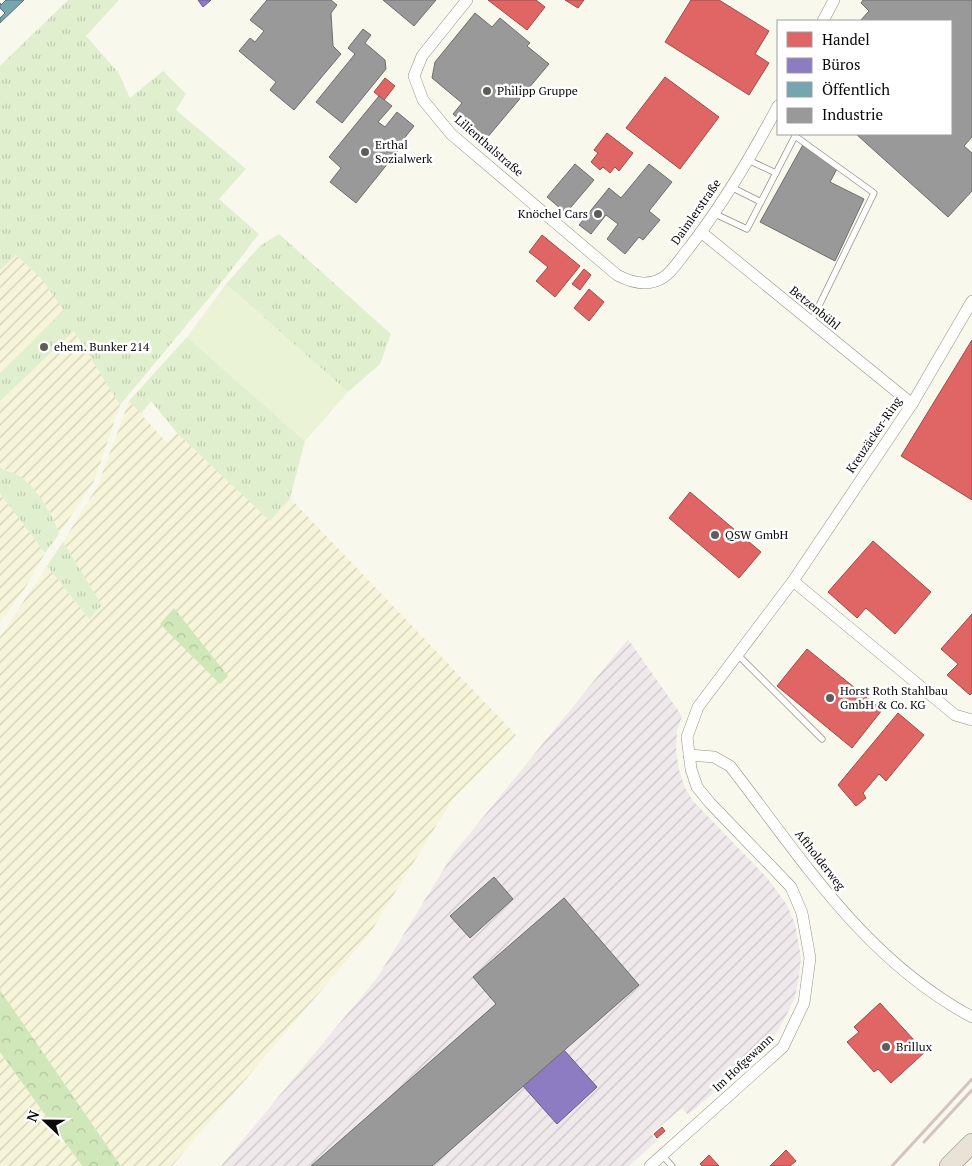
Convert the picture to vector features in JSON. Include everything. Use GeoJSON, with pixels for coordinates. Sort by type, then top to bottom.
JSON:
{"type":"FeatureCollection","features":[{"type":"Feature","properties":{"kind":"highway"},"geometry":{"type":"LineString","coordinates":[[949,1166],[972,1143]]}},
{"type":"Feature","properties":{"kind":"street","name":"Lilienthalstraße"},"geometry":{"type":"LineString","coordinates":[[467,0],[422,56],[414,76],[423,100],[451,134],[608,267]]}},
{"type":"Feature","properties":{"kind":"street"},"geometry":{"type":"LineString","coordinates":[[824,20],[834,0]]}},
{"type":"Feature","properties":{"kind":"street","name":"Daimlerstraße"},"geometry":{"type":"LineString","coordinates":[[608,267],[628,281],[640,283],[653,282],[664,277],[701,232],[748,160],[777,108]]}},
{"type":"Feature","properties":{"kind":"street","name":"Betzenbühl"},"geometry":{"type":"LineString","coordinates":[[701,232],[912,404]]}},
{"type":"Feature","properties":{"kind":"street","name":"Kreuzäcker-Ring"},"geometry":{"type":"LineString","coordinates":[[689,755],[687,738],[698,707],[793,581],[912,404],[972,301]]}},
{"type":"Feature","properties":{"kind":"street"},"geometry":{"type":"LineString","coordinates":[[793,581],[955,715],[972,720]]}},
{"type":"Feature","properties":{"kind":"street","name":"Aftholderweg"},"geometry":{"type":"LineString","coordinates":[[689,755],[714,758],[730,766],[851,923],[893,963],[937,996],[972,1017]]}},
{"type":"Feature","properties":{"kind":"street","name":"Im Hofgewann"},"geometry":{"type":"LineString","coordinates":[[650,1166],[784,1047],[804,1003],[810,958],[802,913],[791,887],[697,787],[689,755]]}},
{"type":"Feature","properties":{"kind":"lane"},"geometry":{"type":"LineString","coordinates":[[713,213],[747,229],[795,136],[874,193],[811,322]]}},
{"type":"Feature","properties":{"kind":"lane"},"geometry":{"type":"LineString","coordinates":[[748,160],[776,173]]}},
{"type":"Feature","properties":{"kind":"lane"},"geometry":{"type":"LineString","coordinates":[[730,187],[762,202]]}},
{"type":"Feature","properties":{"kind":"lane"},"geometry":{"type":"LineString","coordinates":[[738,655],[822,739]]}},
{"type":"Feature","properties":{"kind":"lane"},"geometry":{"type":"LineString","coordinates":[[662,1155],[672,1166]]}},
{"type":"Feature","properties":{"kind":"shaded area"},"geometry":{"type":"Polygon","coordinates":[[[628,639],[682,716],[677,731],[676,751],[679,770],[685,788],[693,801],[768,879],[787,905],[795,924],[801,958],[799,976],[795,998],[778,1031],[764,1048],[688,1115],[682,1108],[651,1134],[657,1141],[629,1166],[221,1166],[377,978],[453,854],[628,639]]]}},
{"type":"Feature","properties":{"kind":"green space"},"geometry":{"type":"Polygon","coordinates":[[[68,0],[119,0],[86,36],[118,72],[130,98],[163,71],[186,94],[176,110],[246,169],[219,199],[259,234],[214,292],[120,405],[74,331],[0,401],[0,373],[64,311],[41,278],[16,255],[0,270],[0,66],[68,0]]]}},
{"type":"Feature","properties":{"kind":"green space"},"geometry":{"type":"Polygon","coordinates":[[[279,234],[391,334],[380,364],[348,392],[226,284],[260,246],[279,234]]]}},
{"type":"Feature","properties":{"kind":"green space"},"geometry":{"type":"Polygon","coordinates":[[[16,255],[41,278],[64,311],[0,373],[0,270],[16,255]]]}},
{"type":"Feature","properties":{"kind":"green space"},"geometry":{"type":"Polygon","coordinates":[[[226,284],[348,392],[305,441],[187,337],[226,284]]]}},
{"type":"Feature","properties":{"kind":"green space"},"geometry":{"type":"Polygon","coordinates":[[[74,331],[120,405],[94,481],[59,534],[56,523],[46,505],[18,475],[0,467],[0,401],[74,331]]]}},
{"type":"Feature","properties":{"kind":"green space"},"geometry":{"type":"Polygon","coordinates":[[[187,337],[305,441],[290,498],[270,521],[177,433],[151,401],[141,414],[129,401],[187,337]]]}},
{"type":"Feature","properties":{"kind":"green space"},"geometry":{"type":"Polygon","coordinates":[[[129,401],[167,443],[177,433],[270,521],[290,498],[516,735],[452,800],[370,933],[172,1166],[121,1166],[0,990],[0,637],[47,566],[89,619],[102,605],[63,542],[98,485],[129,401]]]}},
{"type":"Feature","properties":{"kind":"green space"},"geometry":{"type":"Polygon","coordinates":[[[0,467],[16,474],[31,486],[53,518],[59,534],[45,553],[0,493],[0,467]]]}},
{"type":"Feature","properties":{"kind":"green space"},"geometry":{"type":"Polygon","coordinates":[[[0,493],[45,553],[27,585],[0,623],[0,493]]]}},
{"type":"Feature","properties":{"kind":"green space"},"geometry":{"type":"Polygon","coordinates":[[[63,542],[102,605],[89,619],[47,566],[63,542]]]}},
{"type":"Feature","properties":{"kind":"green space"},"geometry":{"type":"Polygon","coordinates":[[[174,608],[228,676],[220,684],[160,624],[174,608]]]}},
{"type":"Feature","properties":{"kind":"green space"},"geometry":{"type":"Polygon","coordinates":[[[0,990],[121,1166],[82,1166],[0,1052],[0,990]]]}},
{"type":"Feature","properties":{"kind":"green space"},"geometry":{"type":"Polygon","coordinates":[[[0,1052],[82,1166],[0,1166],[0,1052]]]}},
{"type":"Feature","properties":{"kind":"building: Handel"},"geometry":{"type":"Polygon","coordinates":[[[488,0],[536,0],[545,7],[527,30],[488,0]]]}},
{"type":"Feature","properties":{"kind":"building: Handel"},"geometry":{"type":"Polygon","coordinates":[[[565,0],[584,0],[578,8],[565,0]]]}},
{"type":"Feature","properties":{"kind":"building: Handel"},"geometry":{"type":"Polygon","coordinates":[[[691,0],[719,0],[769,31],[755,54],[769,63],[749,95],[665,42],[691,0]]]}},
{"type":"Feature","properties":{"kind":"building: Handel"},"geometry":{"type":"Polygon","coordinates":[[[665,77],[719,117],[680,169],[626,128],[665,77]]]}},
{"type":"Feature","properties":{"kind":"building: Handel"},"geometry":{"type":"Polygon","coordinates":[[[385,78],[395,86],[384,100],[374,92],[385,78]]]}},
{"type":"Feature","properties":{"kind":"building: Handel"},"geometry":{"type":"Polygon","coordinates":[[[607,133],[633,153],[619,171],[615,167],[610,173],[603,167],[600,170],[591,162],[598,153],[594,150],[607,133]]]}},
{"type":"Feature","properties":{"kind":"building: Handel"},"geometry":{"type":"Polygon","coordinates":[[[542,235],[580,266],[555,297],[536,281],[548,267],[529,252],[542,235]]]}},
{"type":"Feature","properties":{"kind":"building: Handel"},"geometry":{"type":"Polygon","coordinates":[[[584,269],[591,275],[580,290],[572,284],[584,269]]]}},
{"type":"Feature","properties":{"kind":"building: Handel"},"geometry":{"type":"Polygon","coordinates":[[[589,289],[604,302],[589,321],[574,308],[589,289]]]}},
{"type":"Feature","properties":{"kind":"building: Handel"},"geometry":{"type":"Polygon","coordinates":[[[972,340],[972,500],[901,456],[972,340]]]}},
{"type":"Feature","properties":{"kind":"building: Handel","name":"QSW GmbH"},"geometry":{"type":"Polygon","coordinates":[[[690,492],[761,552],[739,578],[669,518],[690,492]]]}},
{"type":"Feature","properties":{"kind":"building: Handel"},"geometry":{"type":"Polygon","coordinates":[[[873,541],[931,592],[895,634],[866,608],[857,618],[828,592],[873,541]]]}},
{"type":"Feature","properties":{"kind":"building: Handel"},"geometry":{"type":"Polygon","coordinates":[[[972,614],[972,693],[970,695],[947,675],[958,664],[941,649],[972,614]]]}},
{"type":"Feature","properties":{"kind":"building: Handel","name":"Horst Roth Stahlbau GmbH & Co. KG"},"geometry":{"type":"Polygon","coordinates":[[[807,649],[882,710],[852,748],[777,686],[807,649]]]}},
{"type":"Feature","properties":{"kind":"building: Handel"},"geometry":{"type":"Polygon","coordinates":[[[898,713],[924,735],[886,781],[879,774],[863,793],[866,798],[856,806],[838,785],[898,713]]]}},
{"type":"Feature","properties":{"kind":"building: Handel","name":"Brillux"},"geometry":{"type":"Polygon","coordinates":[[[880,1003],[925,1052],[891,1083],[878,1069],[874,1072],[847,1042],[859,1032],[854,1027],[880,1003]]]}},
{"type":"Feature","properties":{"kind":"building: Handel"},"geometry":{"type":"Polygon","coordinates":[[[662,1127],[665,1131],[657,1138],[654,1134],[662,1127]]]}},
{"type":"Feature","properties":{"kind":"building: Handel"},"geometry":{"type":"Polygon","coordinates":[[[786,1150],[796,1161],[790,1166],[770,1166],[786,1150]]]}},
{"type":"Feature","properties":{"kind":"building: Handel"},"geometry":{"type":"Polygon","coordinates":[[[709,1155],[719,1166],[702,1166],[700,1164],[709,1155]]]}},
{"type":"Feature","properties":{"kind":"building: Büros"},"geometry":{"type":"Polygon","coordinates":[[[198,0],[211,0],[203,7],[198,0]]]}},
{"type":"Feature","properties":{"kind":"building: Büros"},"geometry":{"type":"Polygon","coordinates":[[[564,1050],[597,1087],[557,1124],[523,1086],[564,1050]]]}},
{"type":"Feature","properties":{"kind":"building: Öffentlich"},"geometry":{"type":"Polygon","coordinates":[[[6,0],[24,0],[0,23],[0,18],[5,13],[0,8],[0,3],[1,5],[6,0]]]}},
{"type":"Feature","properties":{"kind":"building: Industrie"},"geometry":{"type":"Polygon","coordinates":[[[267,0],[331,0],[337,5],[331,13],[333,46],[341,54],[294,110],[270,90],[276,82],[239,51],[250,38],[255,42],[264,31],[250,20],[267,0]]]}},
{"type":"Feature","properties":{"kind":"building: Industrie"},"geometry":{"type":"Polygon","coordinates":[[[383,0],[436,0],[414,26],[383,0]]]}},
{"type":"Feature","properties":{"kind":"building: Industrie"},"geometry":{"type":"Polygon","coordinates":[[[863,0],[972,0],[972,137],[964,146],[972,153],[972,191],[948,217],[857,135],[952,135],[952,20],[861,20],[869,11],[861,3],[863,0]]]}},
{"type":"Feature","properties":{"kind":"building: Industrie","name":"Philipp Gruppe"},"geometry":{"type":"Polygon","coordinates":[[[475,13],[492,27],[500,18],[530,43],[527,46],[549,64],[481,145],[469,135],[473,131],[453,114],[462,103],[432,78],[435,62],[475,13]]]}},
{"type":"Feature","properties":{"kind":"building: Industrie"},"geometry":{"type":"Polygon","coordinates":[[[363,29],[371,35],[365,43],[385,60],[386,69],[342,123],[316,102],[355,54],[348,48],[363,29]]]}},
{"type":"Feature","properties":{"kind":"building: Industrie","name":"Erthal Sozialwerk"},"geometry":{"type":"Polygon","coordinates":[[[379,96],[392,106],[378,122],[385,127],[397,112],[414,126],[399,145],[401,147],[356,203],[330,182],[341,168],[329,157],[379,96]]]}},
{"type":"Feature","properties":{"kind":"building: Industrie"},"geometry":{"type":"Polygon","coordinates":[[[804,143],[837,169],[830,182],[864,199],[835,261],[760,222],[804,143]]]}},
{"type":"Feature","properties":{"kind":"building: Industrie"},"geometry":{"type":"Polygon","coordinates":[[[575,164],[594,180],[566,213],[547,197],[575,164]]]}},
{"type":"Feature","properties":{"kind":"building: Industrie"},"geometry":{"type":"Polygon","coordinates":[[[649,164],[672,182],[649,211],[660,220],[643,240],[639,237],[625,254],[607,239],[618,224],[606,215],[591,234],[579,225],[609,188],[621,198],[649,164]]]}},
{"type":"Feature","properties":{"kind":"building: Industrie"},"geometry":{"type":"Polygon","coordinates":[[[494,877],[513,899],[470,938],[450,916],[494,877]]]}},
{"type":"Feature","properties":{"kind":"building: Industrie"},"geometry":{"type":"Polygon","coordinates":[[[564,898],[639,985],[432,1166],[311,1166],[496,1004],[473,977],[564,898]]]}},
{"type":"Feature","properties":{"kind":"railway"},"geometry":{"type":"LineString","coordinates":[[892,1166],[972,1079]]}},
{"type":"Feature","properties":{"kind":"railway"},"geometry":{"type":"LineString","coordinates":[[924,1142],[972,1090]]}},
{"type":"Feature","properties":{"kind":"place","name":"Philipp Gruppe"},"geometry":{"type":"Point","coordinates":[487,91]}},
{"type":"Feature","properties":{"kind":"place","name":"Erthal Sozialwerk"},"geometry":{"type":"Point","coordinates":[365,152]}},
{"type":"Feature","properties":{"kind":"place","name":"Knöchel Cars"},"geometry":{"type":"Point","coordinates":[598,214]}},
{"type":"Feature","properties":{"kind":"place","name":"ehem. Bunker 214"},"geometry":{"type":"Point","coordinates":[44,347]}},
{"type":"Feature","properties":{"kind":"place","name":"QSW GmbH"},"geometry":{"type":"Point","coordinates":[715,535]}},
{"type":"Feature","properties":{"kind":"place","name":"Horst Roth Stahlbau GmbH & Co. KG"},"geometry":{"type":"Point","coordinates":[830,698]}},
{"type":"Feature","properties":{"kind":"place","name":"Brillux"},"geometry":{"type":"Point","coordinates":[886,1047]}}]}
